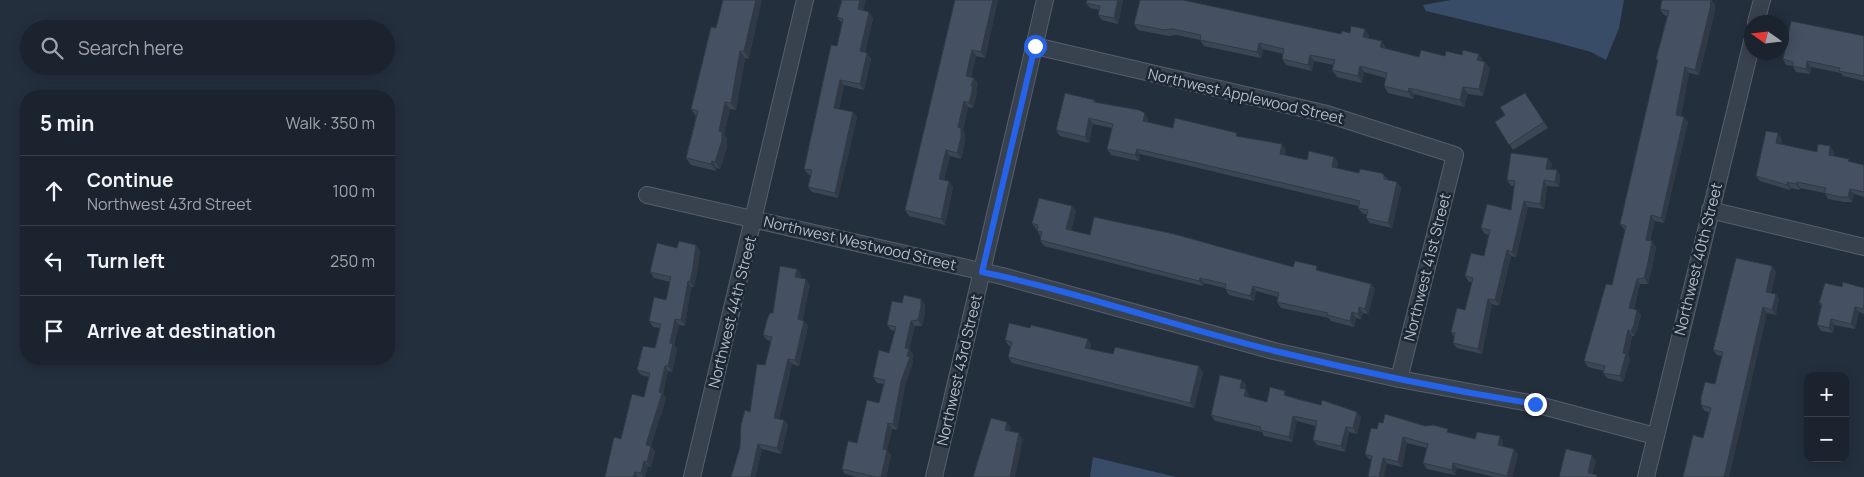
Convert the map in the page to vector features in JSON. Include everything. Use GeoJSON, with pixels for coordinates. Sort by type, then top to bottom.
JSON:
{"type":"FeatureCollection","features":[{"type":"Feature","properties":{"kind":"street","name":"Northwest 44th Street"},"geometry":{"type":"LineString","coordinates":[[692,477],[805,0]]}},
{"type":"Feature","properties":{"kind":"street","name":"Northwest 43rd Street"},"geometry":{"type":"LineString","coordinates":[[934,477],[1046,0]]}},
{"type":"Feature","properties":{"kind":"street"},"geometry":{"type":"LineString","coordinates":[[1758,15],[1762,0]]}},
{"type":"Feature","properties":{"kind":"street","name":"Northwest Applewood Street"},"geometry":{"type":"LineString","coordinates":[[1035,46],[1328,114],[1455,155]]}},
{"type":"Feature","properties":{"kind":"street","name":"Northwest 40th Street"},"geometry":{"type":"LineString","coordinates":[[1646,477],[1748,60]]}},
{"type":"Feature","properties":{"kind":"street","name":"Northwest 41st Street"},"geometry":{"type":"LineString","coordinates":[[1399,379],[1455,155]]}},
{"type":"Feature","properties":{"kind":"street","name":"Northwest Westwood Street"},"geometry":{"type":"LineString","coordinates":[[647,195],[754,218],[1099,301],[1274,351],[1399,379],[1535,404],[1656,436]]}},
{"type":"Feature","properties":{"kind":"street"},"geometry":{"type":"LineString","coordinates":[[1710,210],[1864,247]]}},
{"type":"Feature","properties":{"kind":"water"},"geometry":{"type":"Polygon","coordinates":[[[1451,0],[1624,0],[1619,28],[1606,60],[1591,52],[1551,41],[1426,11],[1423,5],[1451,0]]]}},
{"type":"Feature","properties":{"kind":"water"},"geometry":{"type":"Polygon","coordinates":[[[1093,457],[1176,477],[1090,477],[1093,457]]]}},
{"type":"Feature","properties":{"kind":"building"},"geometry":{"type":"Polygon","coordinates":[[[723,0],[756,0],[744,51],[740,51],[731,103],[725,102],[719,131],[722,132],[722,140],[715,162],[712,161],[711,164],[686,158],[698,111],[691,109],[711,27],[716,28],[723,0]]]}},
{"type":"Feature","properties":{"kind":"building"},"geometry":{"type":"Polygon","coordinates":[[[842,0],[860,0],[858,9],[869,12],[860,51],[867,53],[860,84],[840,80],[834,108],[853,112],[835,193],[808,187],[812,170],[804,169],[831,45],[837,46],[843,19],[837,17],[842,0]]]}},
{"type":"Feature","properties":{"kind":"building"},"geometry":{"type":"Polygon","coordinates":[[[955,0],[993,0],[981,52],[972,50],[966,76],[974,78],[971,86],[973,86],[969,103],[964,101],[958,127],[961,128],[961,137],[957,153],[946,150],[939,179],[949,181],[941,219],[905,210],[955,0]]]}},
{"type":"Feature","properties":{"kind":"building"},"geometry":{"type":"Polygon","coordinates":[[[1087,0],[1118,0],[1114,18],[1098,15],[1100,6],[1086,3],[1087,0]]]}},
{"type":"Feature","properties":{"kind":"building"},"geometry":{"type":"Polygon","coordinates":[[[1140,0],[1183,0],[1341,34],[1342,31],[1350,33],[1351,26],[1365,29],[1363,37],[1382,41],[1380,47],[1419,57],[1421,50],[1445,56],[1446,51],[1462,55],[1463,50],[1479,54],[1477,60],[1485,62],[1479,89],[1463,87],[1460,100],[1409,88],[1408,92],[1384,86],[1387,73],[1360,66],[1358,76],[1332,70],[1335,60],[1310,55],[1308,65],[1282,59],[1284,49],[1259,43],[1257,52],[1200,40],[1201,35],[1134,24],[1140,0]]]}},
{"type":"Feature","properties":{"kind":"building"},"geometry":{"type":"Polygon","coordinates":[[[1662,0],[1711,0],[1695,70],[1685,67],[1676,115],[1684,117],[1661,218],[1651,215],[1646,240],[1652,241],[1648,262],[1644,278],[1637,279],[1629,308],[1637,310],[1634,325],[1631,331],[1628,330],[1623,353],[1626,354],[1620,376],[1603,373],[1605,366],[1584,361],[1606,284],[1612,285],[1626,226],[1620,224],[1658,59],[1656,59],[1669,11],[1660,9],[1662,0]]]}},
{"type":"Feature","properties":{"kind":"building"},"geometry":{"type":"Polygon","coordinates":[[[1791,21],[1864,36],[1864,76],[1839,71],[1840,68],[1807,61],[1806,69],[1793,66],[1793,62],[1786,60],[1789,60],[1789,30],[1791,21]]]}},
{"type":"Feature","properties":{"kind":"building"},"geometry":{"type":"Polygon","coordinates":[[[1065,93],[1094,100],[1094,102],[1139,110],[1145,113],[1143,121],[1173,128],[1175,118],[1237,133],[1236,136],[1282,144],[1280,154],[1307,160],[1309,151],[1334,157],[1332,167],[1359,173],[1360,169],[1381,173],[1384,175],[1384,179],[1397,182],[1388,223],[1366,218],[1368,210],[1358,208],[1360,201],[1137,149],[1135,155],[1107,149],[1113,124],[1089,118],[1085,137],[1056,130],[1065,93]]]}},
{"type":"Feature","properties":{"kind":"building"},"geometry":{"type":"Polygon","coordinates":[[[1525,93],[1544,122],[1509,145],[1495,122],[1505,115],[1500,107],[1525,93]]]}},
{"type":"Feature","properties":{"kind":"building"},"geometry":{"type":"Polygon","coordinates":[[[1766,131],[1778,133],[1776,143],[1817,152],[1818,144],[1830,146],[1829,155],[1849,159],[1848,161],[1864,165],[1864,192],[1850,189],[1848,197],[1840,197],[1824,193],[1826,188],[1797,182],[1796,184],[1787,182],[1787,185],[1756,176],[1766,131]]]}},
{"type":"Feature","properties":{"kind":"building"},"geometry":{"type":"Polygon","coordinates":[[[1511,153],[1548,158],[1546,169],[1557,170],[1555,182],[1544,180],[1540,204],[1524,201],[1512,252],[1507,250],[1495,300],[1488,299],[1478,349],[1453,343],[1455,333],[1451,332],[1457,308],[1465,310],[1473,278],[1465,276],[1471,253],[1484,256],[1490,230],[1481,228],[1487,204],[1511,210],[1515,181],[1507,180],[1511,153]]]}},
{"type":"Feature","properties":{"kind":"building"},"geometry":{"type":"Polygon","coordinates":[[[1039,198],[1072,206],[1066,229],[1090,235],[1094,217],[1174,234],[1293,267],[1295,261],[1317,266],[1316,270],[1371,284],[1365,309],[1359,307],[1358,314],[1352,312],[1350,321],[1327,315],[1328,313],[1277,302],[1279,293],[1253,286],[1250,296],[1225,289],[1226,284],[1200,278],[1199,281],[1040,240],[1042,232],[1037,231],[1038,225],[1032,223],[1039,198]]]}},
{"type":"Feature","properties":{"kind":"building"},"geometry":{"type":"Polygon","coordinates":[[[679,241],[696,245],[693,267],[690,282],[688,281],[681,320],[675,319],[670,343],[673,344],[668,366],[665,366],[659,392],[662,393],[646,445],[651,446],[647,462],[644,461],[641,473],[635,472],[633,477],[605,477],[614,437],[621,439],[632,394],[644,397],[650,373],[637,370],[643,346],[655,348],[661,324],[649,321],[654,297],[666,300],[671,277],[650,272],[657,243],[677,248],[679,241]]]}},
{"type":"Feature","properties":{"kind":"building"},"geometry":{"type":"Polygon","coordinates":[[[1736,258],[1772,266],[1766,292],[1776,294],[1772,310],[1763,307],[1724,477],[1683,477],[1693,435],[1703,438],[1711,408],[1701,405],[1701,398],[1705,382],[1715,384],[1723,352],[1713,350],[1736,258]]]}},
{"type":"Feature","properties":{"kind":"building"},"geometry":{"type":"Polygon","coordinates":[[[780,266],[797,269],[795,277],[806,279],[798,319],[804,321],[795,360],[788,359],[774,418],[784,420],[777,448],[758,444],[751,476],[755,477],[731,477],[740,447],[741,425],[745,410],[750,412],[757,364],[765,365],[772,337],[763,335],[770,313],[773,313],[780,266]]]}},
{"type":"Feature","properties":{"kind":"building"},"geometry":{"type":"Polygon","coordinates":[[[1843,282],[1864,288],[1863,309],[1855,307],[1851,324],[1831,319],[1829,328],[1817,325],[1822,304],[1819,303],[1825,283],[1842,287],[1843,282]]]}},
{"type":"Feature","properties":{"kind":"building"},"geometry":{"type":"Polygon","coordinates":[[[904,295],[921,299],[921,307],[918,320],[911,321],[905,348],[909,349],[907,356],[910,357],[901,381],[893,424],[888,423],[883,449],[887,450],[881,477],[842,469],[848,441],[857,443],[867,400],[879,403],[885,380],[873,377],[879,350],[889,353],[896,327],[887,325],[892,301],[902,303],[904,295]]]}},
{"type":"Feature","properties":{"kind":"building"},"geometry":{"type":"Polygon","coordinates":[[[1009,323],[1030,328],[1031,325],[1088,339],[1085,348],[1113,354],[1115,347],[1199,366],[1190,403],[1008,357],[1012,342],[1005,340],[1009,323]]]}},
{"type":"Feature","properties":{"kind":"building"},"geometry":{"type":"Polygon","coordinates":[[[1220,375],[1242,380],[1240,388],[1246,389],[1244,396],[1267,402],[1270,387],[1285,391],[1284,395],[1297,399],[1321,405],[1322,400],[1357,412],[1353,428],[1346,427],[1341,446],[1313,440],[1317,421],[1293,416],[1289,437],[1260,430],[1261,427],[1211,415],[1220,375]]]}},
{"type":"Feature","properties":{"kind":"building"},"geometry":{"type":"Polygon","coordinates":[[[1385,414],[1425,426],[1433,425],[1448,429],[1447,432],[1475,439],[1477,432],[1500,436],[1498,445],[1514,449],[1507,476],[1453,463],[1452,470],[1423,463],[1428,444],[1403,437],[1398,462],[1383,458],[1379,477],[1368,477],[1372,456],[1365,454],[1371,428],[1377,429],[1379,422],[1383,423],[1385,414]]]}},
{"type":"Feature","properties":{"kind":"building"},"geometry":{"type":"Polygon","coordinates":[[[991,418],[1007,422],[1005,430],[1019,433],[1010,477],[973,477],[991,418]]]}},
{"type":"Feature","properties":{"kind":"building"},"geometry":{"type":"Polygon","coordinates":[[[1566,449],[1592,455],[1588,473],[1597,475],[1597,477],[1559,477],[1566,449]]]}},
{"type":"Feature","properties":{"kind":"route"},"geometry":{"type":"LineString","coordinates":[[1035,46],[982,272],[1099,301],[1274,351],[1399,379],[1535,404]]}}]}
